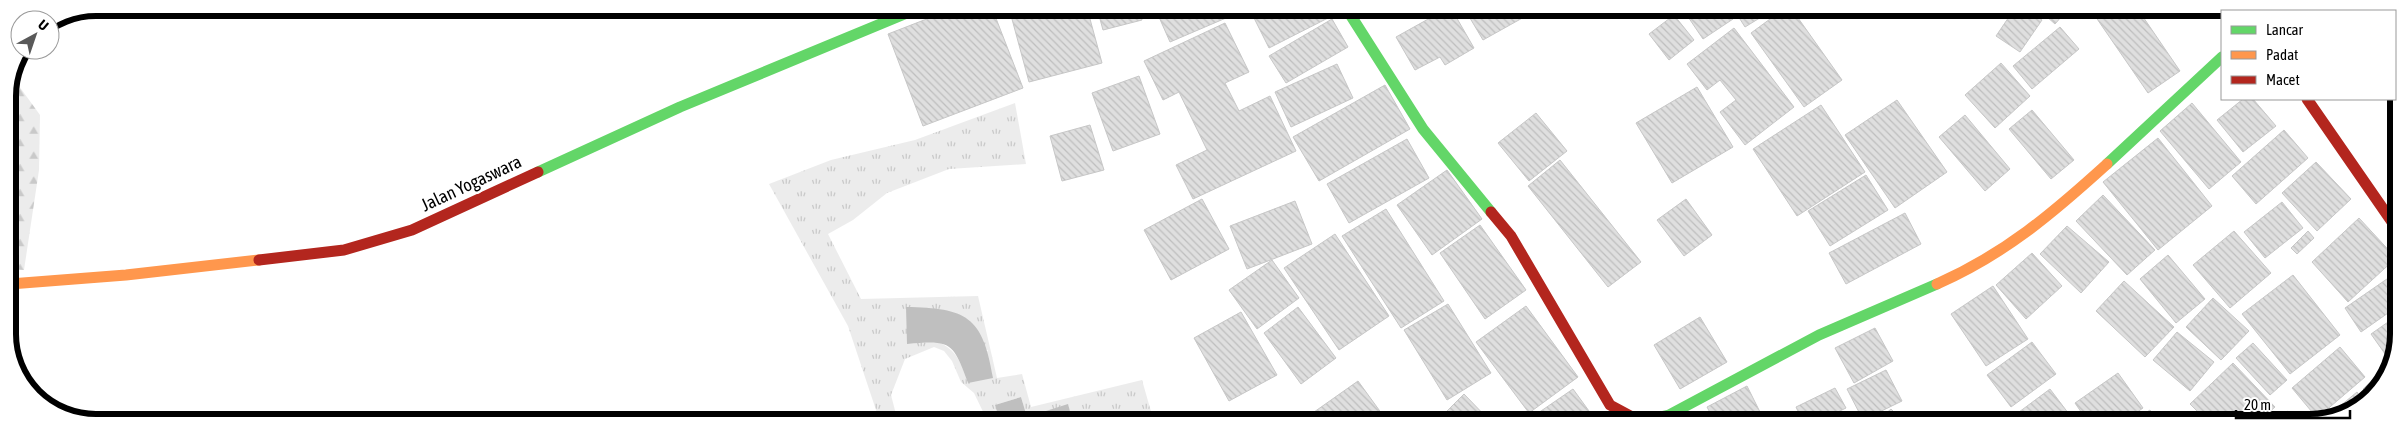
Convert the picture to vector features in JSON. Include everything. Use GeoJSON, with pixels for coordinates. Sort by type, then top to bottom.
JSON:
{"type":"FeatureCollection","features":[{"type":"Feature","properties":{"kind":"street","name":"Jalan Yogaswara"},"geometry":{"type":"LineString","coordinates":[[16,284],[126,275],[344,250],[404,232],[680,107],[899,16]]}},
{"type":"Feature","properties":{"kind":"street"},"geometry":{"type":"LineString","coordinates":[[1351,16],[1423,128],[1511,236],[1610,405],[1622,414]]}},
{"type":"Feature","properties":{"kind":"street"},"geometry":{"type":"LineString","coordinates":[[1671,414],[1819,335],[1941,282],[2003,250],[2063,205],[2221,58]]}},
{"type":"Feature","properties":{"kind":"street"},"geometry":{"type":"LineString","coordinates":[[2308,100],[2390,219]]}},
{"type":"Feature","properties":{"kind":"green space"},"geometry":{"type":"Polygon","coordinates":[[[17,85],[40,115],[39,170],[24,270],[16,269],[17,85]]]}},
{"type":"Feature","properties":{"kind":"green space"},"geometry":{"type":"Polygon","coordinates":[[[1015,103],[1026,164],[949,169],[887,193],[853,220],[828,234],[861,299],[978,296],[997,378],[1022,374],[1031,407],[1142,380],[1152,414],[1071,414],[1068,405],[1037,414],[1026,414],[1021,397],[995,405],[998,414],[984,414],[974,393],[961,382],[952,361],[944,351],[934,347],[905,359],[891,395],[896,414],[877,414],[848,326],[769,184],[831,160],[915,140],[1015,103]],[[936,341],[954,353],[968,383],[988,350],[936,341]]]}},
{"type":"Feature","properties":{"kind":"shaded area"},"geometry":{"type":"Polygon","coordinates":[[[906,307],[944,310],[968,320],[977,329],[984,341],[993,378],[968,383],[958,359],[948,347],[933,343],[907,344],[906,307]]]}},
{"type":"Feature","properties":{"kind":"shaded area"},"geometry":{"type":"Polygon","coordinates":[[[1021,397],[1026,414],[998,414],[995,405],[1021,397]]]}},
{"type":"Feature","properties":{"kind":"shaded area"},"geometry":{"type":"Polygon","coordinates":[[[1068,404],[1071,414],[1036,414],[1068,404]]]}},
{"type":"Feature","properties":{"kind":"building"},"geometry":{"type":"Polygon","coordinates":[[[934,16],[995,16],[1023,88],[923,126],[888,34],[934,16]]]}},
{"type":"Feature","properties":{"kind":"building"},"geometry":{"type":"Polygon","coordinates":[[[1011,16],[1089,16],[1102,63],[1029,82],[1011,16]]]}},
{"type":"Feature","properties":{"kind":"building"},"geometry":{"type":"Polygon","coordinates":[[[1099,16],[1141,16],[1142,20],[1103,30],[1099,16]]]}},
{"type":"Feature","properties":{"kind":"building"},"geometry":{"type":"Polygon","coordinates":[[[1159,16],[1231,16],[1170,42],[1159,16]]]}},
{"type":"Feature","properties":{"kind":"building"},"geometry":{"type":"Polygon","coordinates":[[[1253,16],[1330,16],[1330,17],[1269,48],[1253,16]]]}},
{"type":"Feature","properties":{"kind":"building"},"geometry":{"type":"Polygon","coordinates":[[[1434,16],[1456,16],[1474,48],[1445,65],[1440,57],[1415,70],[1396,37],[1434,16]]]}},
{"type":"Feature","properties":{"kind":"building"},"geometry":{"type":"Polygon","coordinates":[[[1469,16],[1526,16],[1483,40],[1469,16]]]}},
{"type":"Feature","properties":{"kind":"building"},"geometry":{"type":"Polygon","coordinates":[[[1675,16],[1694,40],[1669,60],[1649,34],[1675,16]]]}},
{"type":"Feature","properties":{"kind":"building"},"geometry":{"type":"Polygon","coordinates":[[[1687,16],[1731,16],[1733,19],[1703,39],[1687,16]]]}},
{"type":"Feature","properties":{"kind":"building"},"geometry":{"type":"Polygon","coordinates":[[[1738,16],[1763,16],[1745,27],[1738,16]]]}},
{"type":"Feature","properties":{"kind":"building"},"geometry":{"type":"Polygon","coordinates":[[[1774,16],[1797,16],[1842,80],[1804,107],[1751,33],[1774,16]]]}},
{"type":"Feature","properties":{"kind":"building"},"geometry":{"type":"Polygon","coordinates":[[[2010,16],[2036,16],[2042,20],[2020,52],[1996,36],[2010,16]]]}},
{"type":"Feature","properties":{"kind":"building"},"geometry":{"type":"Polygon","coordinates":[[[2046,16],[2062,16],[2055,24],[2046,16]]]}},
{"type":"Feature","properties":{"kind":"building"},"geometry":{"type":"Polygon","coordinates":[[[2095,16],[2142,16],[2180,71],[2148,93],[2095,16]]]}},
{"type":"Feature","properties":{"kind":"building"},"geometry":{"type":"Polygon","coordinates":[[[1332,19],[1348,47],[1286,83],[1269,56],[1332,19]]]}},
{"type":"Feature","properties":{"kind":"building"},"geometry":{"type":"Polygon","coordinates":[[[1225,23],[1249,72],[1225,83],[1239,111],[1270,96],[1296,151],[1193,199],[1176,165],[1207,150],[1179,92],[1163,100],[1144,61],[1225,23]]]}},
{"type":"Feature","properties":{"kind":"building"},"geometry":{"type":"Polygon","coordinates":[[[2060,27],[2079,49],[2032,89],[2013,66],[2060,27]]]}},
{"type":"Feature","properties":{"kind":"building"},"geometry":{"type":"Polygon","coordinates":[[[1734,28],[1794,107],[1745,145],[1720,112],[1736,100],[1720,80],[1707,90],[1687,64],[1734,28]]]}},
{"type":"Feature","properties":{"kind":"building"},"geometry":{"type":"Polygon","coordinates":[[[2001,63],[2030,96],[1995,128],[1965,95],[2001,63]]]}},
{"type":"Feature","properties":{"kind":"building"},"geometry":{"type":"Polygon","coordinates":[[[1337,64],[1353,98],[1291,127],[1275,92],[1337,64]]]}},
{"type":"Feature","properties":{"kind":"building"},"geometry":{"type":"Polygon","coordinates":[[[1139,76],[1160,134],[1113,151],[1092,93],[1139,76]]]}},
{"type":"Feature","properties":{"kind":"building"},"geometry":{"type":"Polygon","coordinates":[[[1385,85],[1410,129],[1319,181],[1293,137],[1385,85]]]}},
{"type":"Feature","properties":{"kind":"building"},"geometry":{"type":"Polygon","coordinates":[[[1697,87],[1733,147],[1672,183],[1636,123],[1697,87]]]}},
{"type":"Feature","properties":{"kind":"building"},"geometry":{"type":"Polygon","coordinates":[[[1897,100],[1947,172],[1895,208],[1845,135],[1897,100]]]}},
{"type":"Feature","properties":{"kind":"building"},"geometry":{"type":"Polygon","coordinates":[[[2242,100],[2254,100],[2276,126],[2243,152],[2217,120],[2242,100]]]}},
{"type":"Feature","properties":{"kind":"building"},"geometry":{"type":"Polygon","coordinates":[[[2192,103],[2241,162],[2209,189],[2160,131],[2192,103]]]}},
{"type":"Feature","properties":{"kind":"building"},"geometry":{"type":"Polygon","coordinates":[[[1821,105],[1865,172],[1797,216],[1753,149],[1821,105]]]}},
{"type":"Feature","properties":{"kind":"building"},"geometry":{"type":"Polygon","coordinates":[[[2032,110],[2074,160],[2051,179],[2009,129],[2032,110]]]}},
{"type":"Feature","properties":{"kind":"building"},"geometry":{"type":"Polygon","coordinates":[[[1536,113],[1567,151],[1529,181],[1498,143],[1536,113]]]}},
{"type":"Feature","properties":{"kind":"building"},"geometry":{"type":"Polygon","coordinates":[[[1965,115],[2010,169],[1985,191],[1939,137],[1965,115]]]}},
{"type":"Feature","properties":{"kind":"building"},"geometry":{"type":"Polygon","coordinates":[[[1090,125],[1104,170],[1062,181],[1050,136],[1090,125]]]}},
{"type":"Feature","properties":{"kind":"building"},"geometry":{"type":"Polygon","coordinates":[[[2284,130],[2308,158],[2256,204],[2232,176],[2284,130]]]}},
{"type":"Feature","properties":{"kind":"building"},"geometry":{"type":"Polygon","coordinates":[[[2158,138],[2212,206],[2158,250],[2103,182],[2158,138]]]}},
{"type":"Feature","properties":{"kind":"building"},"geometry":{"type":"Polygon","coordinates":[[[1407,139],[1429,178],[1349,223],[1327,184],[1407,139]]]}},
{"type":"Feature","properties":{"kind":"building"},"geometry":{"type":"Polygon","coordinates":[[[1560,160],[1641,262],[1608,287],[1528,186],[1560,160]]]}},
{"type":"Feature","properties":{"kind":"building"},"geometry":{"type":"Polygon","coordinates":[[[2316,162],[2351,199],[2317,231],[2282,193],[2316,162]]]}},
{"type":"Feature","properties":{"kind":"building"},"geometry":{"type":"Polygon","coordinates":[[[1447,170],[1482,219],[1432,255],[1397,205],[1447,170]]]}},
{"type":"Feature","properties":{"kind":"building"},"geometry":{"type":"Polygon","coordinates":[[[1866,175],[1888,210],[1830,246],[1808,211],[1866,175]]]}},
{"type":"Feature","properties":{"kind":"building"},"geometry":{"type":"Polygon","coordinates":[[[2103,195],[2155,250],[2127,275],[2076,221],[2103,195]]]}},
{"type":"Feature","properties":{"kind":"building"},"geometry":{"type":"Polygon","coordinates":[[[1202,199],[1229,249],[1171,280],[1144,230],[1202,199]]]}},
{"type":"Feature","properties":{"kind":"building"},"geometry":{"type":"Polygon","coordinates":[[[1686,199],[1712,235],[1684,256],[1657,220],[1686,199]]]}},
{"type":"Feature","properties":{"kind":"building"},"geometry":{"type":"Polygon","coordinates":[[[1295,201],[1312,244],[1247,269],[1230,226],[1295,201]]]}},
{"type":"Feature","properties":{"kind":"building"},"geometry":{"type":"Polygon","coordinates":[[[2282,202],[2303,228],[2265,258],[2244,232],[2282,202]]]}},
{"type":"Feature","properties":{"kind":"building"},"geometry":{"type":"Polygon","coordinates":[[[1386,209],[1444,301],[1401,328],[1342,236],[1386,209]]]}},
{"type":"Feature","properties":{"kind":"building"},"geometry":{"type":"Polygon","coordinates":[[[1905,213],[1921,244],[1846,284],[1829,253],[1905,213]]]}},
{"type":"Feature","properties":{"kind":"building"},"geometry":{"type":"Polygon","coordinates":[[[2359,218],[2390,252],[2390,264],[2348,302],[2312,262],[2359,218]]]}},
{"type":"Feature","properties":{"kind":"building"},"geometry":{"type":"Polygon","coordinates":[[[1480,225],[1526,290],[1485,319],[1440,253],[1480,225]]]}},
{"type":"Feature","properties":{"kind":"building"},"geometry":{"type":"Polygon","coordinates":[[[2067,226],[2109,262],[2081,293],[2040,254],[2067,226]]]}},
{"type":"Feature","properties":{"kind":"building"},"geometry":{"type":"Polygon","coordinates":[[[2234,231],[2271,273],[2230,308],[2193,265],[2234,231]]]}},
{"type":"Feature","properties":{"kind":"building"},"geometry":{"type":"Polygon","coordinates":[[[2308,231],[2314,238],[2297,254],[2291,248],[2308,231]]]}},
{"type":"Feature","properties":{"kind":"building"},"geometry":{"type":"Polygon","coordinates":[[[1335,234],[1389,316],[1339,350],[1284,268],[1335,234]]]}},
{"type":"Feature","properties":{"kind":"building"},"geometry":{"type":"Polygon","coordinates":[[[2032,253],[2062,286],[2026,319],[1996,285],[2032,253]]]}},
{"type":"Feature","properties":{"kind":"building"},"geometry":{"type":"Polygon","coordinates":[[[2168,255],[2205,299],[2176,323],[2140,279],[2168,255]]]}},
{"type":"Feature","properties":{"kind":"building"},"geometry":{"type":"Polygon","coordinates":[[[1272,260],[1299,298],[1257,329],[1229,290],[1272,260]]]}},
{"type":"Feature","properties":{"kind":"building"},"geometry":{"type":"Polygon","coordinates":[[[2293,275],[2340,335],[2290,374],[2242,314],[2293,275]]]}},
{"type":"Feature","properties":{"kind":"building"},"geometry":{"type":"Polygon","coordinates":[[[2390,277],[2390,312],[2361,332],[2345,308],[2390,277]]]}},
{"type":"Feature","properties":{"kind":"building"},"geometry":{"type":"Polygon","coordinates":[[[2124,281],[2174,327],[2145,357],[2096,311],[2124,281]]]}},
{"type":"Feature","properties":{"kind":"building"},"geometry":{"type":"Polygon","coordinates":[[[1993,286],[2028,339],[1986,366],[1951,314],[1993,286]]]}},
{"type":"Feature","properties":{"kind":"building"},"geometry":{"type":"Polygon","coordinates":[[[2213,298],[2249,331],[2221,360],[2186,327],[2213,298]]]}},
{"type":"Feature","properties":{"kind":"building"},"geometry":{"type":"Polygon","coordinates":[[[1448,304],[1491,373],[1447,400],[1404,330],[1448,304]]]}},
{"type":"Feature","properties":{"kind":"building"},"geometry":{"type":"Polygon","coordinates":[[[1526,306],[1578,377],[1529,413],[1476,342],[1526,306]]]}},
{"type":"Feature","properties":{"kind":"building"},"geometry":{"type":"Polygon","coordinates":[[[1298,307],[1336,358],[1301,384],[1264,333],[1298,307]]]}},
{"type":"Feature","properties":{"kind":"building"},"geometry":{"type":"Polygon","coordinates":[[[1241,312],[1277,375],[1229,401],[1194,338],[1241,312]]]}},
{"type":"Feature","properties":{"kind":"building"},"geometry":{"type":"Polygon","coordinates":[[[1700,317],[1727,362],[1680,389],[1654,345],[1700,317]]]}},
{"type":"Feature","properties":{"kind":"building"},"geometry":{"type":"Polygon","coordinates":[[[2390,321],[2387,356],[2371,334],[2390,321]]]}},
{"type":"Feature","properties":{"kind":"building"},"geometry":{"type":"Polygon","coordinates":[[[1875,328],[1893,361],[1854,383],[1835,348],[1875,328]]]}},
{"type":"Feature","properties":{"kind":"building"},"geometry":{"type":"Polygon","coordinates":[[[2177,332],[2214,362],[2190,391],[2153,360],[2177,332]]]}},
{"type":"Feature","properties":{"kind":"building"},"geometry":{"type":"Polygon","coordinates":[[[2032,342],[2056,374],[2011,407],[1987,375],[2032,342]]]}},
{"type":"Feature","properties":{"kind":"building"},"geometry":{"type":"Polygon","coordinates":[[[2253,343],[2287,380],[2270,395],[2236,358],[2253,343]]]}},
{"type":"Feature","properties":{"kind":"building"},"geometry":{"type":"Polygon","coordinates":[[[2340,347],[2365,377],[2324,412],[2313,414],[2292,388],[2340,347]]]}},
{"type":"Feature","properties":{"kind":"building"},"geometry":{"type":"Polygon","coordinates":[[[2233,363],[2275,407],[2267,414],[2200,414],[2190,404],[2233,363]]]}},
{"type":"Feature","properties":{"kind":"building"},"geometry":{"type":"Polygon","coordinates":[[[1886,370],[1902,401],[1875,414],[1860,414],[1847,389],[1886,370]]]}},
{"type":"Feature","properties":{"kind":"building"},"geometry":{"type":"Polygon","coordinates":[[[2118,373],[2143,408],[2134,414],[2083,414],[2075,403],[2118,373]]]}},
{"type":"Feature","properties":{"kind":"building"},"geometry":{"type":"Polygon","coordinates":[[[2379,374],[2365,392],[2363,389],[2379,374]]]}},
{"type":"Feature","properties":{"kind":"building"},"geometry":{"type":"Polygon","coordinates":[[[1358,381],[1382,414],[1311,414],[1358,381]]]}},
{"type":"Feature","properties":{"kind":"building"},"geometry":{"type":"Polygon","coordinates":[[[1747,386],[1761,414],[1711,414],[1707,407],[1747,386]]]}},
{"type":"Feature","properties":{"kind":"building"},"geometry":{"type":"Polygon","coordinates":[[[1835,388],[1846,408],[1834,414],[1799,414],[1796,407],[1835,388]]]}},
{"type":"Feature","properties":{"kind":"building"},"geometry":{"type":"Polygon","coordinates":[[[1573,389],[1591,414],[1537,414],[1573,389]]]}},
{"type":"Feature","properties":{"kind":"building"},"geometry":{"type":"Polygon","coordinates":[[[2050,389],[2069,414],[2016,414],[2050,389]]]}},
{"type":"Feature","properties":{"kind":"building"},"geometry":{"type":"Polygon","coordinates":[[[2357,392],[2360,396],[2350,403],[2335,410],[2357,392]]]}},
{"type":"Feature","properties":{"kind":"building"},"geometry":{"type":"Polygon","coordinates":[[[1464,394],[1483,414],[1444,414],[1464,394]]]}},
{"type":"Feature","properties":{"kind":"building"},"geometry":{"type":"Polygon","coordinates":[[[1891,409],[1896,414],[1885,414],[1891,409]]]}},
{"type":"Feature","properties":{"kind":"building"},"geometry":{"type":"Polygon","coordinates":[[[2150,410],[2153,414],[2144,414],[2150,410]]]}},
{"type":"Feature","properties":{"kind":"traffic: fast"},"geometry":{"type":"LineString","coordinates":[[538,172],[680,107],[900,16]]}},
{"type":"Feature","properties":{"kind":"traffic: fast"},"geometry":{"type":"LineString","coordinates":[[1351,16],[1423,129],[1491,212]]}},
{"type":"Feature","properties":{"kind":"traffic: fast"},"geometry":{"type":"LineString","coordinates":[[2107,164],[2221,58]]}},
{"type":"Feature","properties":{"kind":"traffic: fast"},"geometry":{"type":"LineString","coordinates":[[1671,414],[1819,335],[1937,284]]}},
{"type":"Feature","properties":{"kind":"traffic: slow"},"geometry":{"type":"LineString","coordinates":[[1937,284],[1962,272],[2006,246],[2047,216],[2107,164]]}},
{"type":"Feature","properties":{"kind":"traffic: slow"},"geometry":{"type":"LineString","coordinates":[[16,284],[126,275],[259,260]]}},
{"type":"Feature","properties":{"kind":"traffic: jam"},"geometry":{"type":"LineString","coordinates":[[2308,100],[2390,219]]}},
{"type":"Feature","properties":{"kind":"traffic: jam"},"geometry":{"type":"LineString","coordinates":[[259,260],[344,250],[412,230],[538,172]]}},
{"type":"Feature","properties":{"kind":"traffic: jam"},"geometry":{"type":"LineString","coordinates":[[1491,212],[1511,236],[1610,405],[1627,414]]}}]}
